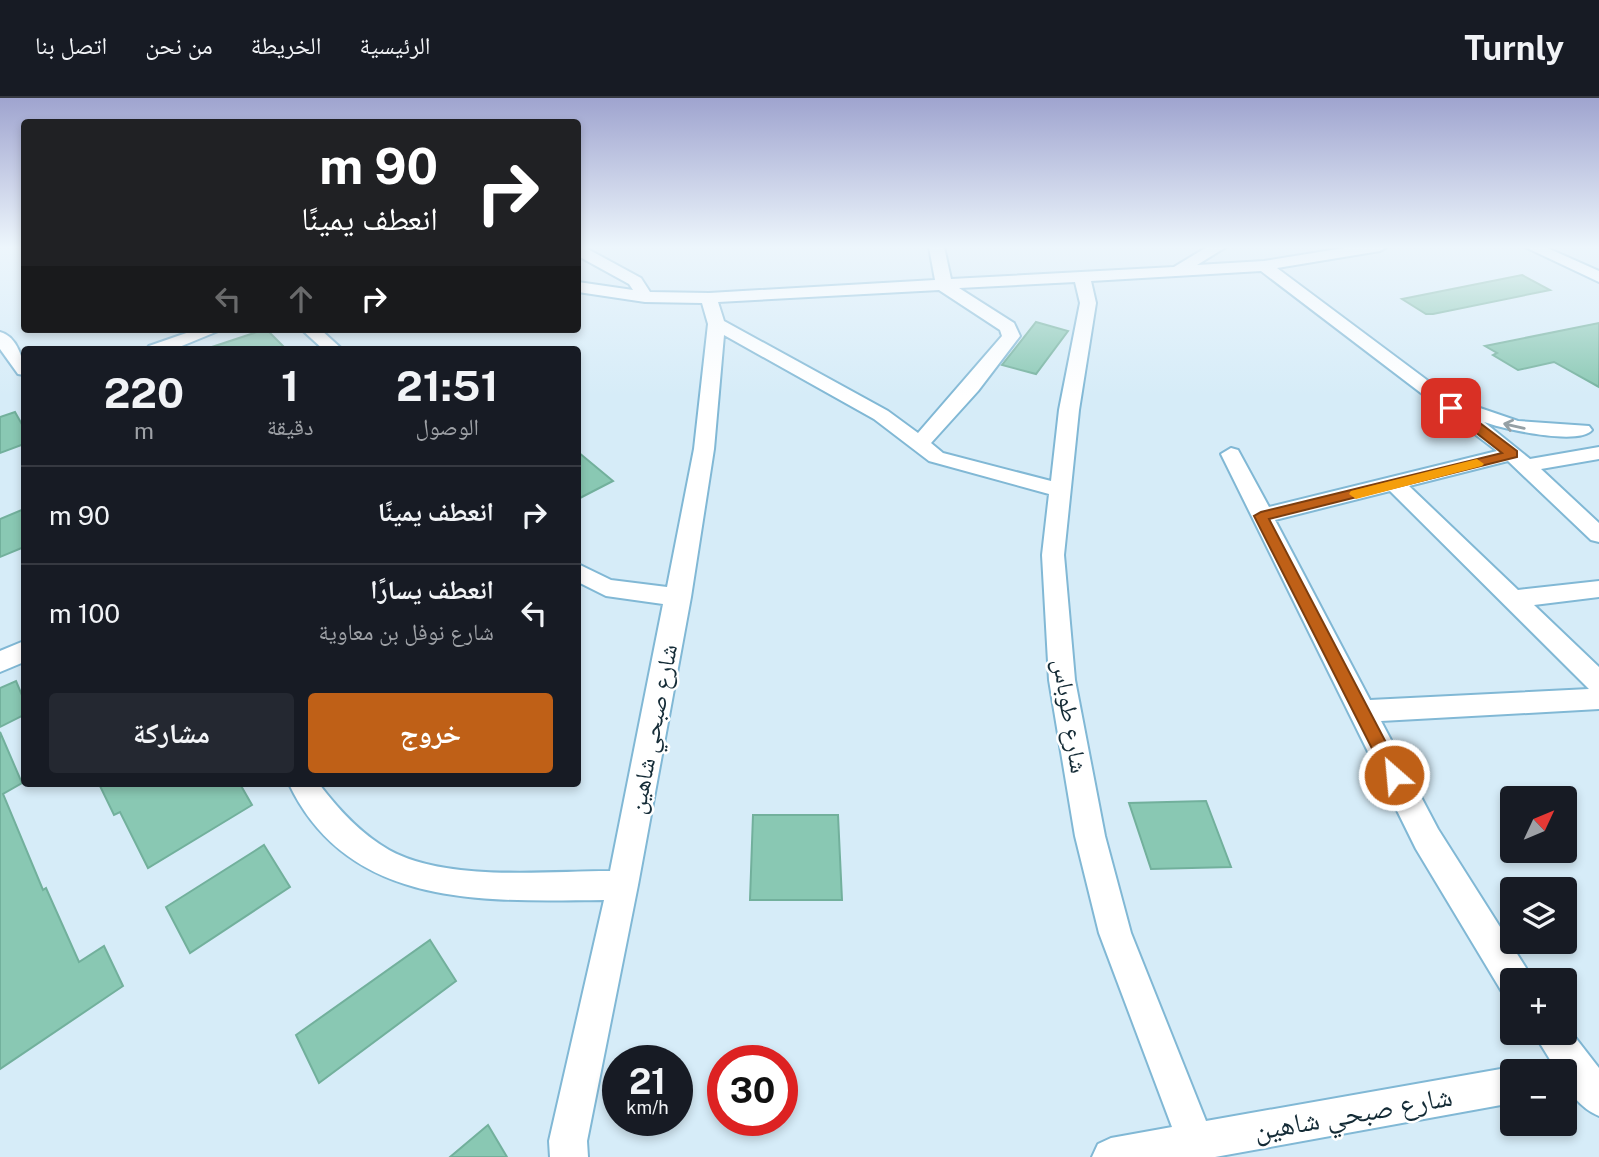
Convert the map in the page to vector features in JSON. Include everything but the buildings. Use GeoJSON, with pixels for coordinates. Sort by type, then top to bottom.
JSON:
{"type":"FeatureCollection","features":[{"type":"Feature","properties":{"kind":"street"},"geometry":{"type":"LineString","coordinates":[[641,296],[713,311],[848,296]]}},
{"type":"Feature","properties":{"kind":"street"},"geometry":{"type":"LineString","coordinates":[[918,445],[971,387],[1011,336],[1003,323],[961,296]]}},
{"type":"Feature","properties":{"kind":"street","name":"شارع طوباس"},"geometry":{"type":"LineString","coordinates":[[1087,296],[1088,303],[1059,490],[1053,555],[1062,680],[1090,836],[1115,933],[1196,1142]]}},
{"type":"Feature","properties":{"kind":"street"},"geometry":{"type":"LineString","coordinates":[[1304,296],[1515,457],[1599,535]]}},
{"type":"Feature","properties":{"kind":"street"},"geometry":{"type":"LineString","coordinates":[[713,311],[881,415],[936,457],[1059,490]]}},
{"type":"Feature","properties":{"kind":"street","name":"شارع صبحي شاهين"},"geometry":{"type":"LineString","coordinates":[[569,1157],[568,1142],[623,886],[679,597],[704,449],[713,311]]}},
{"type":"Feature","properties":{"kind":"street"},"geometry":{"type":"LineString","coordinates":[[166,346],[203,333]]}},
{"type":"Feature","properties":{"kind":"street"},"geometry":{"type":"LineString","coordinates":[[315,333],[329,346]]}},
{"type":"Feature","properties":{"kind":"street"},"geometry":{"type":"LineString","coordinates":[[3,348],[21,367]]}},
{"type":"Feature","properties":{"kind":"street"},"geometry":{"type":"LineString","coordinates":[[1433,394],[1480,416],[1516,427],[1590,428]]}},
{"type":"Feature","properties":{"kind":"street"},"geometry":{"type":"LineString","coordinates":[[1261,516],[1515,457],[1590,428]]}},
{"type":"Feature","properties":{"kind":"street"},"geometry":{"type":"LineString","coordinates":[[1231,454],[1427,839],[1507,968]]}},
{"type":"Feature","properties":{"kind":"street"},"geometry":{"type":"LineString","coordinates":[[1515,457],[1598,454]]}},
{"type":"Feature","properties":{"kind":"street"},"geometry":{"type":"LineString","coordinates":[[1396,485],[1599,683]]}},
{"type":"Feature","properties":{"kind":"street"},"geometry":{"type":"LineString","coordinates":[[581,574],[606,588],[679,597]]}},
{"type":"Feature","properties":{"kind":"street"},"geometry":{"type":"LineString","coordinates":[[1513,599],[1599,589]]}},
{"type":"Feature","properties":{"kind":"street"},"geometry":{"type":"LineString","coordinates":[[0,662],[21,652]]}},
{"type":"Feature","properties":{"kind":"street"},"geometry":{"type":"LineString","coordinates":[[1361,710],[1599,699]]}},
{"type":"Feature","properties":{"kind":"street"},"geometry":{"type":"LineString","coordinates":[[306,787],[344,833],[379,861],[426,877],[515,885],[623,886]]}},
{"type":"Feature","properties":{"kind":"street"},"geometry":{"type":"LineString","coordinates":[[1558,1045],[1581,1082]]}},
{"type":"Feature","properties":{"kind":"street","name":"شارع صبحي شاهين"},"geometry":{"type":"LineString","coordinates":[[1111,1157],[1500,1087]]}},
{"type":"Feature","properties":{"kind":"slow traffic"},"geometry":{"type":"LineString","coordinates":[[1356,494],[1477,464]]}},
{"type":"Feature","properties":{"kind":"route"},"geometry":{"type":"LineString","coordinates":[[1394,775],[1261,516],[1396,485],[1512,454],[1451,408]]}}]}
